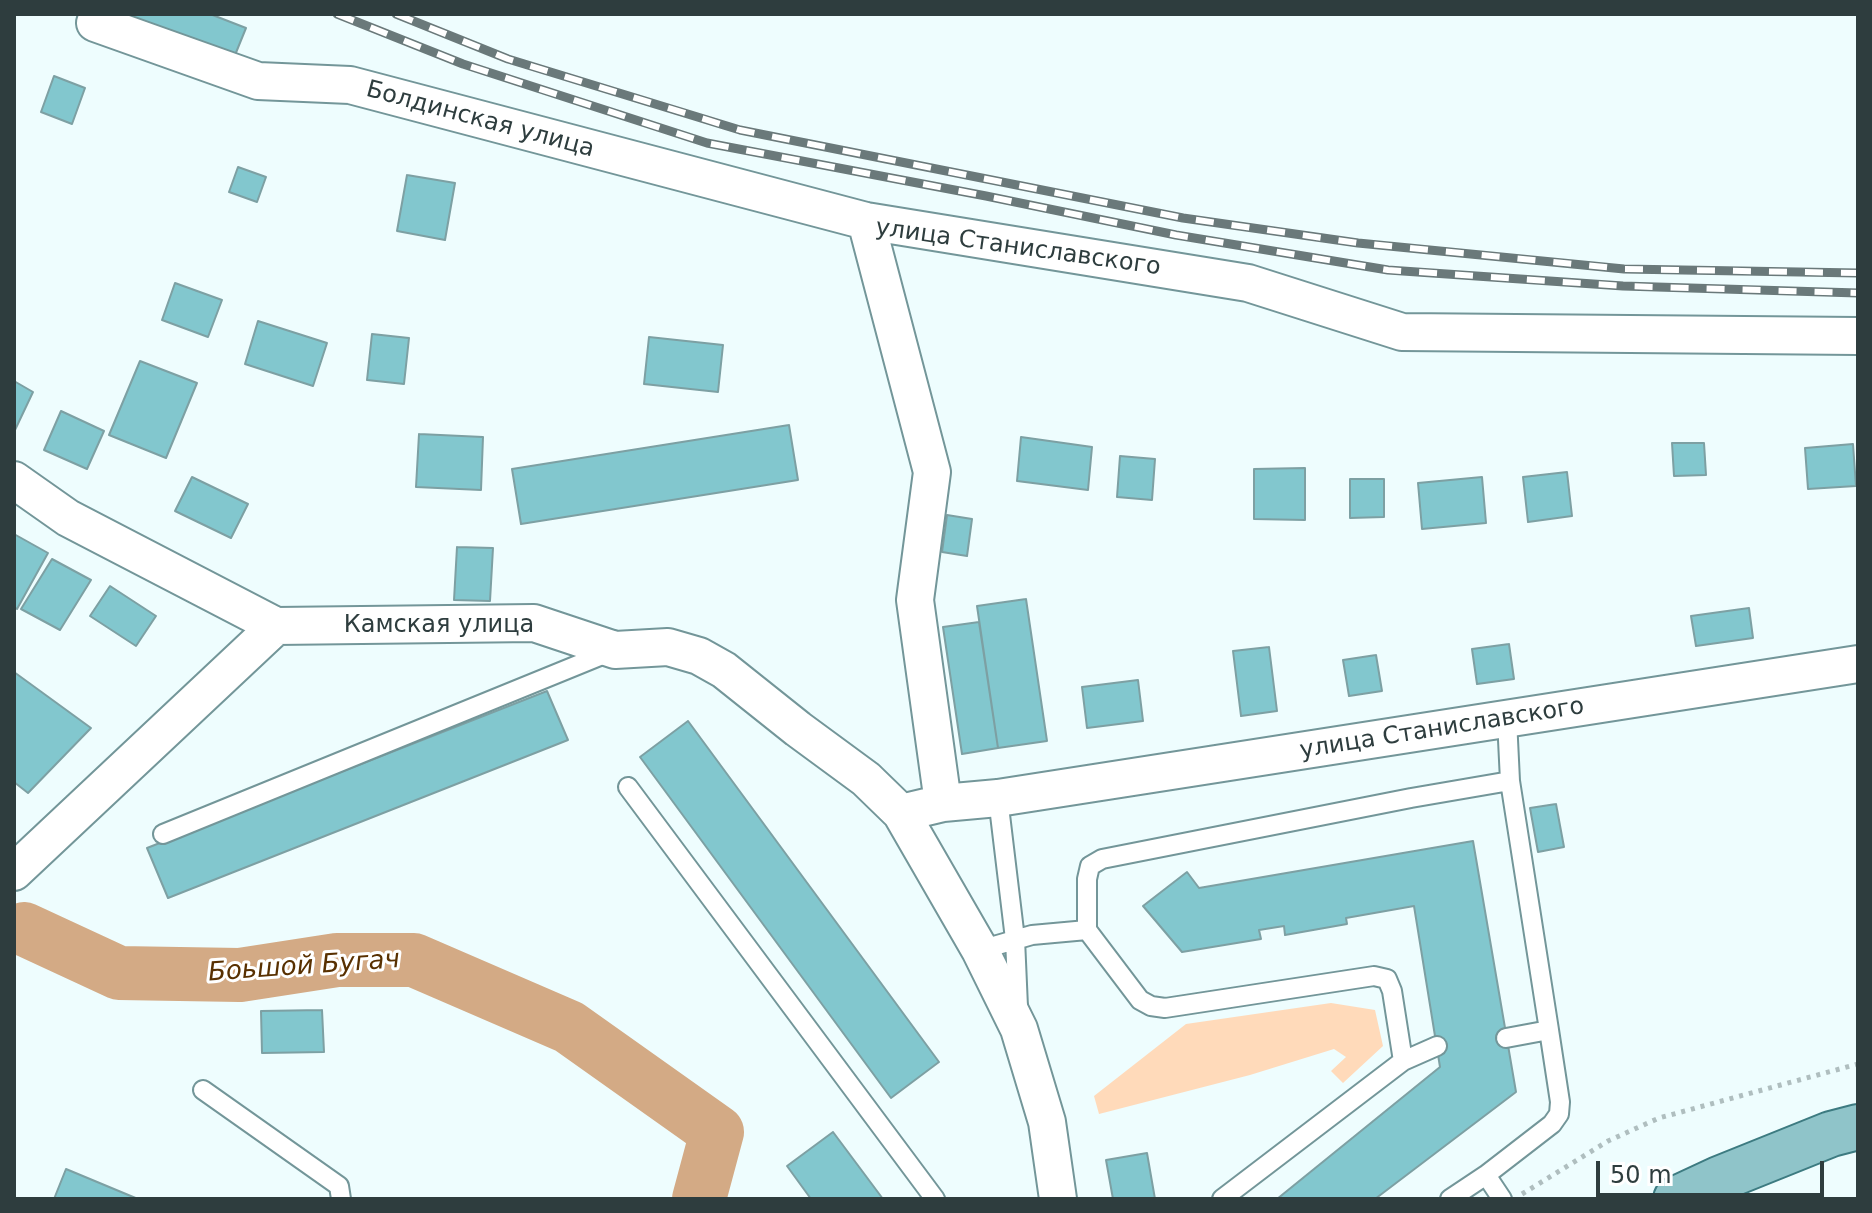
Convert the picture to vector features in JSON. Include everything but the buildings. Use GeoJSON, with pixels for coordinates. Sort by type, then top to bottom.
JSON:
{"type":"FeatureCollection","features":[{"type":"Feature","properties":{"kind":"main road"},"geometry":{"type":"LineString","coordinates":[[1676,1199],[1831,1134],[1858,1127]]}},
{"type":"Feature","properties":{"kind":"street","name":"Болдинская улица"},"geometry":{"type":"LineString","coordinates":[[95,23],[258,81],[350,85],[866,221]]}},
{"type":"Feature","properties":{"kind":"street","name":"улица Станиславского"},"geometry":{"type":"LineString","coordinates":[[1858,336],[1402,332],[1248,283],[866,221],[932,472],[915,600],[943,803],[998,798],[1858,664]]}},
{"type":"Feature","properties":{"kind":"street"},"geometry":{"type":"LineString","coordinates":[[14,480],[68,518],[276,626],[14,872]]}},
{"type":"Feature","properties":{"kind":"street","name":"Камская улица"},"geometry":{"type":"LineString","coordinates":[[276,626],[534,623],[615,650],[668,647],[699,656],[724,670],[866,779],[901,813],[980,950],[1019,1029],[1047,1122],[1058,1199]]}},
{"type":"Feature","properties":{"kind":"street"},"geometry":{"type":"LineString","coordinates":[[901,813],[943,803]]}},
{"type":"Feature","properties":{"kind":"lane"},"geometry":{"type":"LineString","coordinates":[[163,834],[615,650]]}},
{"type":"Feature","properties":{"kind":"lane"},"geometry":{"type":"LineString","coordinates":[[1450,1199],[1552,1124],[1559,1114],[1560,1102],[1510,781],[1507,719]]}},
{"type":"Feature","properties":{"kind":"lane"},"geometry":{"type":"LineString","coordinates":[[1403,1061],[1392,991],[1387,979],[1374,976],[1165,1008],[1140,1000],[1087,930],[1090,866],[1102,859],[1510,781]]}},
{"type":"Feature","properties":{"kind":"lane"},"geometry":{"type":"LineString","coordinates":[[628,787],[935,1199]]}},
{"type":"Feature","properties":{"kind":"lane"},"geometry":{"type":"LineString","coordinates":[[998,798],[1015,939],[1019,1029]]}},
{"type":"Feature","properties":{"kind":"lane"},"geometry":{"type":"LineString","coordinates":[[980,950],[1032,935],[1087,930]]}},
{"type":"Feature","properties":{"kind":"lane"},"geometry":{"type":"LineString","coordinates":[[1506,1038],[1549,1030]]}},
{"type":"Feature","properties":{"kind":"lane"},"geometry":{"type":"LineString","coordinates":[[1222,1199],[1403,1061],[1437,1046]]}},
{"type":"Feature","properties":{"kind":"lane"},"geometry":{"type":"LineString","coordinates":[[203,1090],[339,1186],[341,1199]]}},
{"type":"Feature","properties":{"kind":"lane"},"geometry":{"type":"LineString","coordinates":[[1486,1175],[1502,1199]]}},
{"type":"Feature","properties":{"kind":"path"},"geometry":{"type":"LineString","coordinates":[[1514,1199],[1608,1141],[1659,1118],[1858,1064]]}},
{"type":"Feature","properties":{"kind":"shaded area"},"geometry":{"type":"Polygon","coordinates":[[[1331,1003],[1375,1010],[1383,1046],[1343,1083],[1331,1071],[1346,1057],[1334,1049],[1250,1075],[1099,1114],[1094,1096],[1186,1024],[1331,1003]]]}},
{"type":"Feature","properties":{"kind":"waterway","name":"Боьшой Бугач"},"geometry":{"type":"LineString","coordinates":[[24,929],[119,973],[240,975],[337,960],[414,960],[569,1027],[717,1132],[699,1199]]}},
{"type":"Feature","properties":{"kind":"railway"},"geometry":{"type":"LineString","coordinates":[[337,14],[463,64],[707,143],[1176,235],[1388,270],[1623,286],[1858,293]]}},
{"type":"Feature","properties":{"kind":"railway"},"geometry":{"type":"LineString","coordinates":[[396,14],[508,59],[740,130],[1183,218],[1358,243],[1624,269],[1858,273]]}}]}
